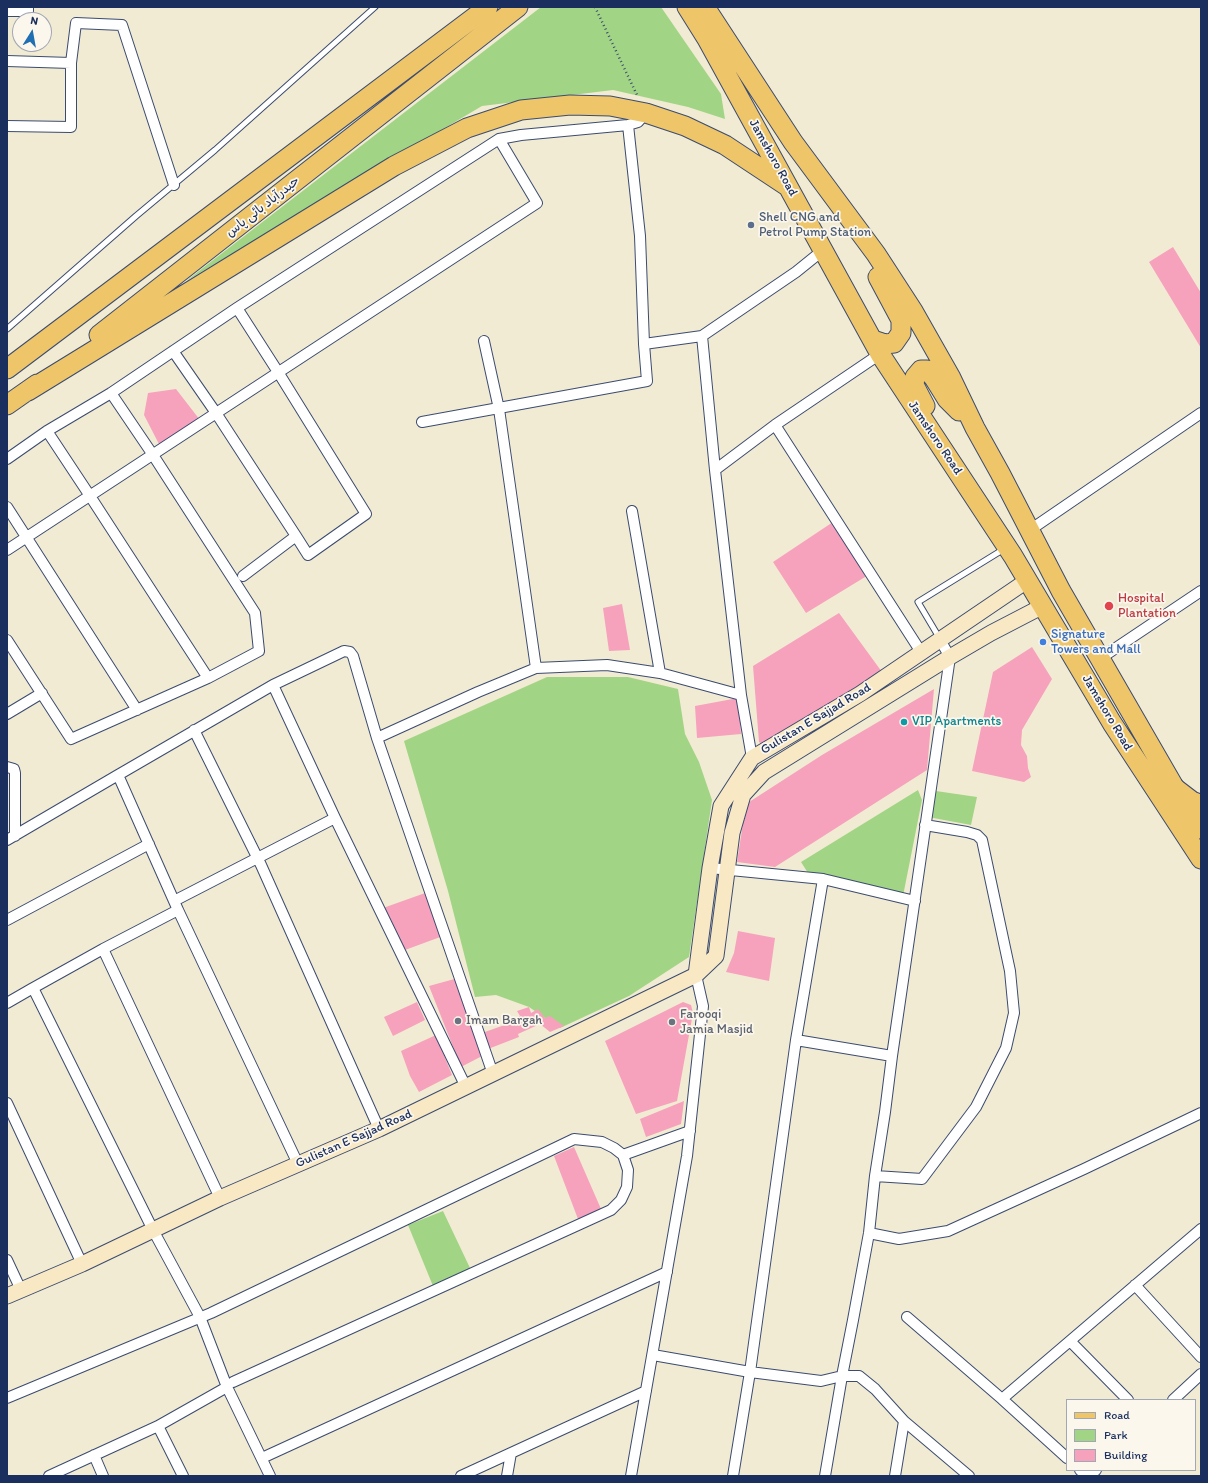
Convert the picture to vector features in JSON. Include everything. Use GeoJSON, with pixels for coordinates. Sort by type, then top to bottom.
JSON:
{"type":"FeatureCollection","features":[{"type":"Feature","properties":{"kind":"highway","name":"حیدرآباد بائی پاس"},"geometry":{"type":"LineString","coordinates":[[7,369],[488,7]]}},
{"type":"Feature","properties":{"kind":"highway","name":"حیدرآباد بائی پاس"},"geometry":{"type":"LineString","coordinates":[[7,405],[28,391],[518,7]]}},
{"type":"Feature","properties":{"kind":"highway","name":"Jamshoro Road"},"geometry":{"type":"LineString","coordinates":[[687,7],[707,39],[790,188],[822,251],[876,347],[1028,580],[1112,723],[1201,859]]}},
{"type":"Feature","properties":{"kind":"highway","name":"Jamshoro Road"},"geometry":{"type":"LineString","coordinates":[[710,12],[793,142],[876,254],[913,311],[951,378],[974,428],[1000,473],[1061,590],[1173,785],[1201,829]]}},
{"type":"Feature","properties":{"kind":"highway"},"geometry":{"type":"LineString","coordinates":[[28,391],[394,166],[467,128],[521,110],[570,105],[610,106],[646,112],[685,126],[724,145],[790,188]]}},
{"type":"Feature","properties":{"kind":"highway"},"geometry":{"type":"LineString","coordinates":[[845,212],[902,320],[901,334],[894,343],[876,347]]}},
{"type":"Feature","properties":{"kind":"highway"},"geometry":{"type":"LineString","coordinates":[[962,479],[914,385],[915,377],[921,370],[927,370],[934,378],[947,399],[974,428]]}},
{"type":"Feature","properties":{"kind":"main road"},"geometry":{"type":"LineString","coordinates":[[1173,785],[1193,800],[1201,803]]}},
{"type":"Feature","properties":{"kind":"street"},"geometry":{"type":"LineString","coordinates":[[7,11],[28,11],[28,7]]}},
{"type":"Feature","properties":{"kind":"street"},"geometry":{"type":"LineString","coordinates":[[7,126],[71,127],[71,63],[76,23],[122,25],[174,185]]}},
{"type":"Feature","properties":{"kind":"street"},"geometry":{"type":"LineString","coordinates":[[7,61],[71,63]]}},
{"type":"Feature","properties":{"kind":"street"},"geometry":{"type":"LineString","coordinates":[[7,459],[47,431],[111,393],[237,308],[499,139],[628,125],[638,122],[646,112]]}},
{"type":"Feature","properties":{"kind":"street"},"geometry":{"type":"LineString","coordinates":[[422,422],[648,381],[644,344],[640,236],[628,125]]}},
{"type":"Feature","properties":{"kind":"street"},"geometry":{"type":"LineString","coordinates":[[7,550],[537,203],[499,139]]}},
{"type":"Feature","properties":{"kind":"street"},"geometry":{"type":"LineString","coordinates":[[644,344],[702,336],[796,272],[822,251]]}},
{"type":"Feature","properties":{"kind":"street"},"geometry":{"type":"LineString","coordinates":[[173,351],[216,413],[308,555],[366,514],[237,308]]}},
{"type":"Feature","properties":{"kind":"street"},"geometry":{"type":"LineString","coordinates":[[702,336],[715,470],[742,695],[752,758]]}},
{"type":"Feature","properties":{"kind":"street"},"geometry":{"type":"LineString","coordinates":[[484,341],[499,409],[536,668]]}},
{"type":"Feature","properties":{"kind":"street"},"geometry":{"type":"LineString","coordinates":[[715,470],[876,347]]}},
{"type":"Feature","properties":{"kind":"street"},"geometry":{"type":"LineString","coordinates":[[7,640],[71,739],[208,678],[258,651],[255,613],[111,393]]}},
{"type":"Feature","properties":{"kind":"street"},"geometry":{"type":"LineString","coordinates":[[1030,530],[1201,413]]}},
{"type":"Feature","properties":{"kind":"street"},"geometry":{"type":"LineString","coordinates":[[775,425],[921,652]]}},
{"type":"Feature","properties":{"kind":"street"},"geometry":{"type":"LineString","coordinates":[[47,431],[208,678]]}},
{"type":"Feature","properties":{"kind":"street"},"geometry":{"type":"LineString","coordinates":[[7,507],[137,710]]}},
{"type":"Feature","properties":{"kind":"street"},"geometry":{"type":"LineString","coordinates":[[632,511],[660,673]]}},
{"type":"Feature","properties":{"kind":"street"},"geometry":{"type":"LineString","coordinates":[[243,576],[296,536]]}},
{"type":"Feature","properties":{"kind":"street","name":"Gulistan E Sajjad Road"},"geometry":{"type":"LineString","coordinates":[[696,975],[710,868],[721,806],[752,758],[860,694],[1028,580]]}},
{"type":"Feature","properties":{"kind":"street"},"geometry":{"type":"LineString","coordinates":[[1101,658],[1201,591]]}},
{"type":"Feature","properties":{"kind":"street","name":"Gulistan E Sajjad Road"},"geometry":{"type":"LineString","coordinates":[[7,1296],[82,1264],[220,1198],[378,1129],[696,975],[716,956],[732,833],[743,795],[764,772],[950,657],[991,633],[1043,606]]}},
{"type":"Feature","properties":{"kind":"street"},"geometry":{"type":"LineString","coordinates":[[825,1476],[869,1234],[875,1176],[892,1056],[925,825],[933,784],[950,657],[940,640]]}},
{"type":"Feature","properties":{"kind":"street"},"geometry":{"type":"LineString","coordinates":[[11,838],[273,685],[344,651],[350,652],[353,656],[377,738],[493,1074]]}},
{"type":"Feature","properties":{"kind":"street"},"geometry":{"type":"LineString","coordinates":[[377,738],[478,692],[536,668],[607,665],[660,673],[742,695]]}},
{"type":"Feature","properties":{"kind":"street"},"geometry":{"type":"LineString","coordinates":[[273,685],[335,818],[466,1087]]}},
{"type":"Feature","properties":{"kind":"street"},"geometry":{"type":"LineString","coordinates":[[7,714],[42,693]]}},
{"type":"Feature","properties":{"kind":"street"},"geometry":{"type":"LineString","coordinates":[[194,730],[257,857],[378,1129]]}},
{"type":"Feature","properties":{"kind":"street"},"geometry":{"type":"LineString","coordinates":[[7,767],[14,769],[15,773],[11,838]]}},
{"type":"Feature","properties":{"kind":"street"},"geometry":{"type":"LineString","coordinates":[[118,775],[176,906],[298,1164]]}},
{"type":"Feature","properties":{"kind":"street"},"geometry":{"type":"LineString","coordinates":[[7,1003],[103,949],[257,857],[335,818]]}},
{"type":"Feature","properties":{"kind":"street"},"geometry":{"type":"LineString","coordinates":[[875,1176],[922,1179],[976,1107],[1006,1048],[1014,1012],[1010,971],[982,840],[977,835],[968,832],[925,825]]}},
{"type":"Feature","properties":{"kind":"street"},"geometry":{"type":"LineString","coordinates":[[7,920],[149,844]]}},
{"type":"Feature","properties":{"kind":"street"},"geometry":{"type":"LineString","coordinates":[[710,868],[823,879],[915,901]]}},
{"type":"Feature","properties":{"kind":"street"},"geometry":{"type":"LineString","coordinates":[[733,1476],[750,1372],[796,1040],[823,879]]}},
{"type":"Feature","properties":{"kind":"street"},"geometry":{"type":"LineString","coordinates":[[103,949],[220,1198]]}},
{"type":"Feature","properties":{"kind":"street"},"geometry":{"type":"LineString","coordinates":[[631,1476],[687,1156],[703,1006],[696,975]]}},
{"type":"Feature","properties":{"kind":"street"},"geometry":{"type":"LineString","coordinates":[[33,988],[153,1230],[200,1317],[270,1476]]}},
{"type":"Feature","properties":{"kind":"street"},"geometry":{"type":"LineString","coordinates":[[796,1040],[892,1056]]}},
{"type":"Feature","properties":{"kind":"street"},"geometry":{"type":"LineString","coordinates":[[7,1103],[82,1264]]}},
{"type":"Feature","properties":{"kind":"street"},"geometry":{"type":"LineString","coordinates":[[869,1234],[899,1239],[948,1231],[1084,1169],[1201,1113]]}},
{"type":"Feature","properties":{"kind":"street"},"geometry":{"type":"LineString","coordinates":[[623,1155],[690,1131]]}},
{"type":"Feature","properties":{"kind":"street"},"geometry":{"type":"LineString","coordinates":[[7,1398],[200,1317],[574,1139],[602,1142],[614,1148],[623,1155],[628,1170],[627,1187],[621,1200],[611,1210],[230,1384],[158,1426],[49,1476]]}},
{"type":"Feature","properties":{"kind":"street"},"geometry":{"type":"LineString","coordinates":[[1002,1399],[1201,1229]]}},
{"type":"Feature","properties":{"kind":"street"},"geometry":{"type":"LineString","coordinates":[[7,1260],[21,1290]]}},
{"type":"Feature","properties":{"kind":"street"},"geometry":{"type":"LineString","coordinates":[[262,1458],[667,1272]]}},
{"type":"Feature","properties":{"kind":"street"},"geometry":{"type":"LineString","coordinates":[[1135,1285],[1201,1357]]}},
{"type":"Feature","properties":{"kind":"street"},"geometry":{"type":"LineString","coordinates":[[907,1317],[1002,1399],[1066,1457]]}},
{"type":"Feature","properties":{"kind":"street"},"geometry":{"type":"LineString","coordinates":[[1070,1341],[1127,1399]]}},
{"type":"Feature","properties":{"kind":"street"},"geometry":{"type":"LineString","coordinates":[[653,1355],[750,1372],[820,1381],[842,1376],[859,1376],[875,1389],[904,1421],[969,1476]]}},
{"type":"Feature","properties":{"kind":"street"},"geometry":{"type":"LineString","coordinates":[[1173,1399],[1201,1374]]}},
{"type":"Feature","properties":{"kind":"street"},"geometry":{"type":"LineString","coordinates":[[461,1476],[646,1391]]}},
{"type":"Feature","properties":{"kind":"street"},"geometry":{"type":"LineString","coordinates":[[895,1476],[904,1421]]}},
{"type":"Feature","properties":{"kind":"street"},"geometry":{"type":"LineString","coordinates":[[158,1426],[183,1476]]}},
{"type":"Feature","properties":{"kind":"street"},"geometry":{"type":"LineString","coordinates":[[507,1476],[511,1453]]}},
{"type":"Feature","properties":{"kind":"street"},"geometry":{"type":"LineString","coordinates":[[94,1455],[103,1476]]}},
{"type":"Feature","properties":{"kind":"lane"},"geometry":{"type":"LineString","coordinates":[[7,329],[215,150],[375,7]]}},
{"type":"Feature","properties":{"kind":"lane"},"geometry":{"type":"LineString","coordinates":[[940,640],[918,602],[1007,547]]}},
{"type":"Feature","properties":{"kind":"path"},"geometry":{"type":"LineString","coordinates":[[594,7],[646,112]]}},
{"type":"Feature","properties":{"kind":"green space"},"geometry":{"type":"Polygon","coordinates":[[[541,7],[661,7],[721,94],[725,119],[688,107],[613,90],[482,106],[186,281],[541,7]]]}},
{"type":"Feature","properties":{"kind":"green space"},"geometry":{"type":"Polygon","coordinates":[[[547,677],[628,677],[678,689],[685,734],[699,762],[712,800],[689,957],[629,996],[560,1028],[529,1007],[496,995],[475,997],[448,891],[404,741],[547,677]]]}},
{"type":"Feature","properties":{"kind":"green space"},"geometry":{"type":"Polygon","coordinates":[[[918,790],[922,800],[903,896],[808,873],[801,862],[918,790]]]}},
{"type":"Feature","properties":{"kind":"green space"},"geometry":{"type":"Polygon","coordinates":[[[936,791],[977,797],[971,825],[928,817],[936,791]]]}},
{"type":"Feature","properties":{"kind":"green space"},"geometry":{"type":"Polygon","coordinates":[[[443,1211],[470,1268],[433,1286],[408,1225],[443,1211]]]}},
{"type":"Feature","properties":{"kind":"building"},"geometry":{"type":"Polygon","coordinates":[[[1173,247],[1201,293],[1201,348],[1149,262],[1173,247]]]}},
{"type":"Feature","properties":{"kind":"building"},"geometry":{"type":"Polygon","coordinates":[[[176,389],[200,420],[160,446],[144,415],[148,393],[176,389]]]}},
{"type":"Feature","properties":{"kind":"building"},"geometry":{"type":"Polygon","coordinates":[[[836,520],[870,574],[806,613],[773,562],[836,520]]]}},
{"type":"Feature","properties":{"kind":"building"},"geometry":{"type":"Polygon","coordinates":[[[622,604],[630,650],[609,651],[603,608],[622,604]]]}},
{"type":"Feature","properties":{"kind":"building"},"geometry":{"type":"Polygon","coordinates":[[[839,613],[882,672],[768,749],[759,742],[753,666],[839,613]]]}},
{"type":"Feature","properties":{"kind":"building"},"geometry":{"type":"Polygon","coordinates":[[[1032,647],[1052,679],[1022,730],[1021,745],[1027,756],[1028,768],[1031,777],[1024,782],[972,771],[993,672],[1032,647]]]}},
{"type":"Feature","properties":{"kind":"building"},"geometry":{"type":"Polygon","coordinates":[[[934,689],[927,770],[775,867],[737,862],[746,804],[822,755],[934,689]]]}},
{"type":"Feature","properties":{"kind":"building"},"geometry":{"type":"Polygon","coordinates":[[[738,698],[741,734],[697,738],[695,706],[738,698]]]}},
{"type":"Feature","properties":{"kind":"building"},"geometry":{"type":"Polygon","coordinates":[[[428,892],[443,936],[405,950],[383,908],[428,892]]]}},
{"type":"Feature","properties":{"kind":"building"},"geometry":{"type":"Polygon","coordinates":[[[738,931],[775,938],[769,981],[726,972],[734,953],[738,931]]]}},
{"type":"Feature","properties":{"kind":"building","name":"Imam Bargah"},"geometry":{"type":"Polygon","coordinates":[[[458,978],[484,1055],[461,1067],[429,986],[458,978]]]}},
{"type":"Feature","properties":{"kind":"building"},"geometry":{"type":"Polygon","coordinates":[[[417,1002],[425,1020],[393,1036],[384,1017],[417,1002]]]}},
{"type":"Feature","properties":{"kind":"building"},"geometry":{"type":"Polygon","coordinates":[[[683,1002],[691,1005],[693,1013],[677,1101],[636,1114],[605,1041],[683,1002]]]}},
{"type":"Feature","properties":{"kind":"building"},"geometry":{"type":"Polygon","coordinates":[[[529,1007],[531,1013],[538,1009],[545,1018],[550,1016],[564,1026],[550,1032],[540,1024],[518,1034],[519,1037],[488,1049],[482,1033],[513,1022],[512,1019],[520,1016],[517,1011],[529,1007]]]}},
{"type":"Feature","properties":{"kind":"building"},"geometry":{"type":"Polygon","coordinates":[[[436,1035],[452,1075],[419,1092],[410,1076],[401,1051],[436,1035]]]}},
{"type":"Feature","properties":{"kind":"building"},"geometry":{"type":"Polygon","coordinates":[[[684,1101],[681,1124],[646,1137],[640,1119],[684,1101]]]}},
{"type":"Feature","properties":{"kind":"building"},"geometry":{"type":"Polygon","coordinates":[[[574,1147],[601,1209],[578,1219],[554,1156],[574,1147]]]}},
{"type":"Feature","properties":{"kind":"place","name":"Shell CNG and Petrol Pump Station"},"geometry":{"type":"Point","coordinates":[751,225]}},
{"type":"Feature","properties":{"kind":"place","name":"Hospital Plantation"},"geometry":{"type":"Point","coordinates":[1109,606]}},
{"type":"Feature","properties":{"kind":"place","name":"Signature Towers and Mall"},"geometry":{"type":"Point","coordinates":[1043,642]}},
{"type":"Feature","properties":{"kind":"place","name":"VIP Apartments"},"geometry":{"type":"Point","coordinates":[904,722]}},
{"type":"Feature","properties":{"kind":"place","name":"Imam Bargah"},"geometry":{"type":"Point","coordinates":[458,1021]}},
{"type":"Feature","properties":{"kind":"place","name":"Farooqi Jamia Masjid"},"geometry":{"type":"Point","coordinates":[672,1022]}}]}
